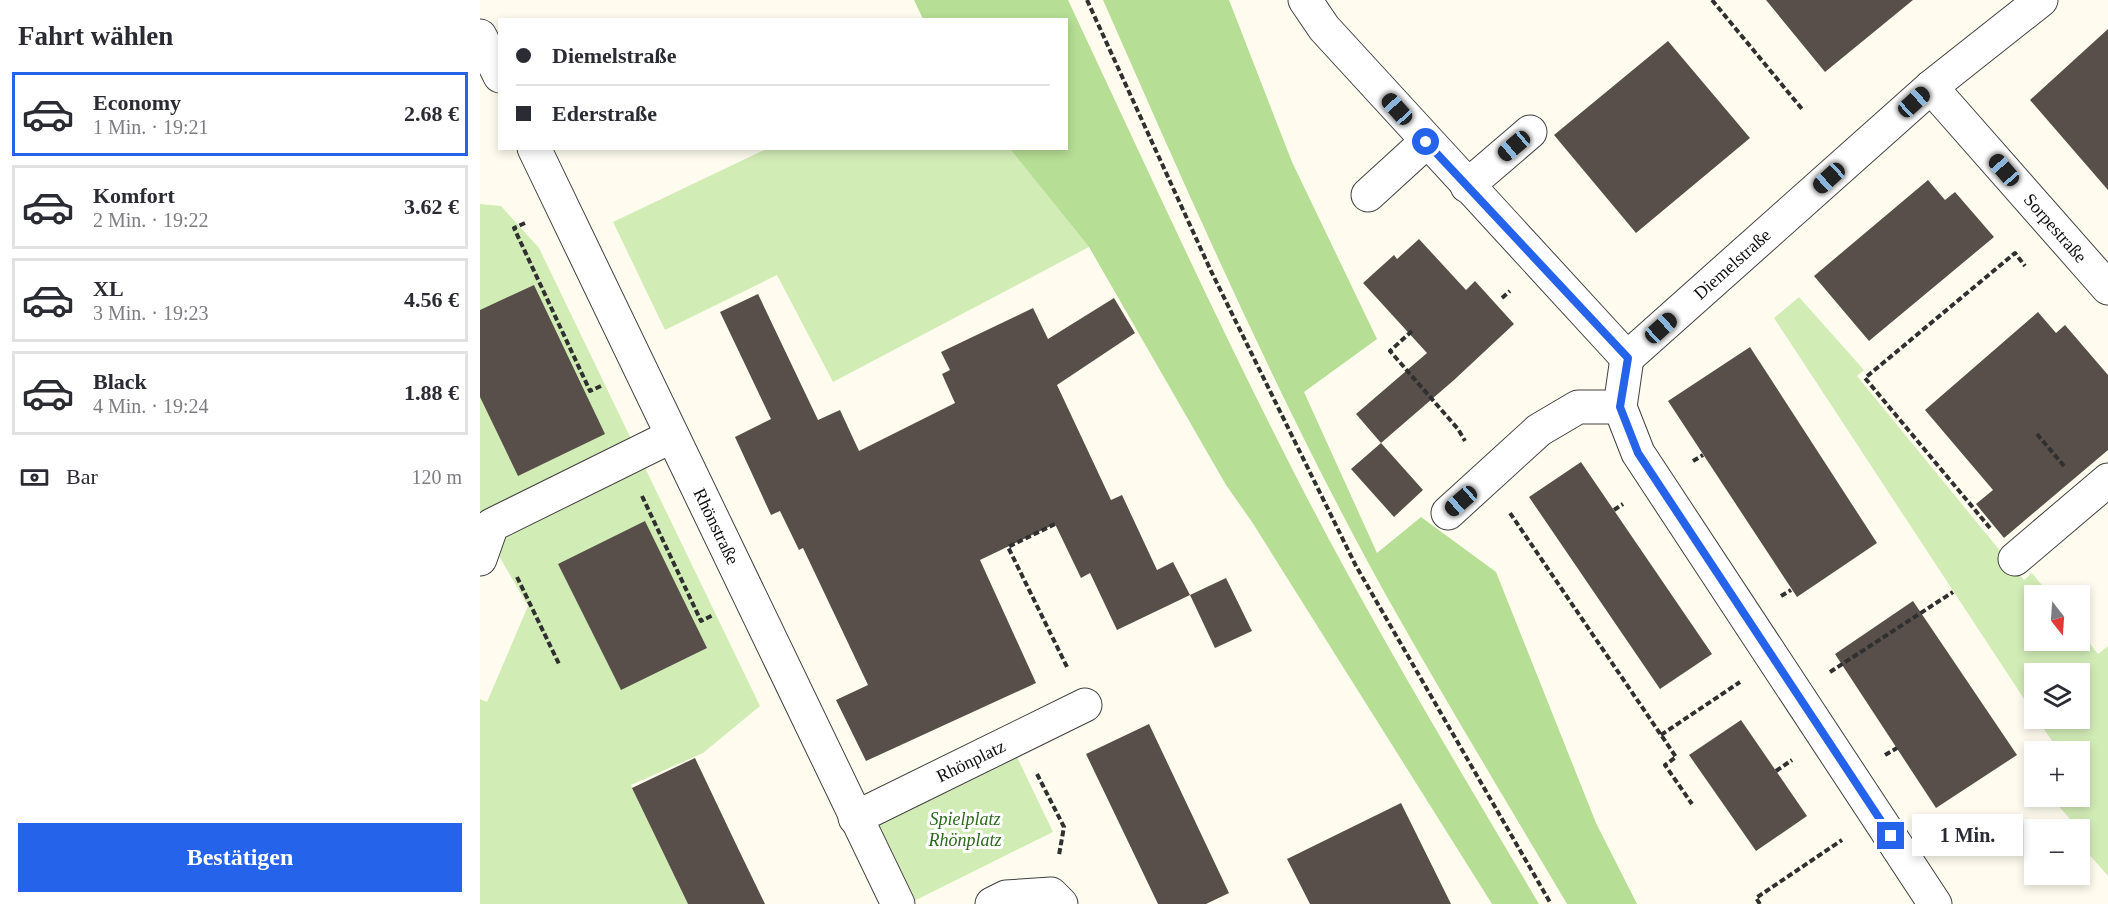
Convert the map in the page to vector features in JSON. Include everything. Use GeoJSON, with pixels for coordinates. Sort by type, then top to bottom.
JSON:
{"type":"FeatureCollection","features":[{"type":"Feature","properties":{"kind":"street"},"geometry":{"type":"LineString","coordinates":[[1305,0],[1324,28],[1426,142],[1628,358],[1620,407],[1638,453],[1935,904]]}},
{"type":"Feature","properties":{"kind":"street","name":"Diemelstraße"},"geometry":{"type":"LineString","coordinates":[[1628,358],[1931,87],[2041,0]]}},
{"type":"Feature","properties":{"kind":"street"},"geometry":{"type":"LineString","coordinates":[[480,36],[498,72]]}},
{"type":"Feature","properties":{"kind":"street","name":"Sorpestraße"},"geometry":{"type":"LineString","coordinates":[[1931,87],[2108,288]]}},
{"type":"Feature","properties":{"kind":"street"},"geometry":{"type":"LineString","coordinates":[[1467,186],[1530,132]]}},
{"type":"Feature","properties":{"kind":"street"},"geometry":{"type":"LineString","coordinates":[[1368,195],[1426,142]]}},
{"type":"Feature","properties":{"kind":"street","name":"Rhönstraße"},"geometry":{"type":"LineString","coordinates":[[535,150],[898,904]]}},
{"type":"Feature","properties":{"kind":"street"},"geometry":{"type":"LineString","coordinates":[[1448,513],[1539,430],[1578,407],[1620,407]]}},
{"type":"Feature","properties":{"kind":"street"},"geometry":{"type":"LineString","coordinates":[[480,559],[492,525],[672,436]]}},
{"type":"Feature","properties":{"kind":"street"},"geometry":{"type":"LineString","coordinates":[[2015,559],[2108,480]]}},
{"type":"Feature","properties":{"kind":"street","name":"Rhönplatz"},"geometry":{"type":"LineString","coordinates":[[855,818],[1085,705]]}},
{"type":"Feature","properties":{"kind":"street"},"geometry":{"type":"LineString","coordinates":[[992,904],[1006,897],[1056,899]]}},
{"type":"Feature","properties":{"kind":"path"},"geometry":{"type":"LineString","coordinates":[[1086,0],[1211,271],[1356,566],[1551,904]]}},
{"type":"Feature","properties":{"kind":"path"},"geometry":{"type":"LineString","coordinates":[[1712,0],[1802,109]]}},
{"type":"Feature","properties":{"kind":"path"},"geometry":{"type":"LineString","coordinates":[[562,206],[514,228],[590,391]]}},
{"type":"Feature","properties":{"kind":"path"},"geometry":{"type":"LineString","coordinates":[[2015,559],[1865,378],[2015,253],[2025,266]]}},
{"type":"Feature","properties":{"kind":"path"},"geometry":{"type":"LineString","coordinates":[[1412,331],[1390,351],[1458,429],[1486,479],[1676,757],[1665,765],[1692,804]]}},
{"type":"Feature","properties":{"kind":"path"},"geometry":{"type":"LineString","coordinates":[[625,459],[701,621]]}},
{"type":"Feature","properties":{"kind":"path"},"geometry":{"type":"LineString","coordinates":[[1055,524],[1008,547],[1085,705]]}},
{"type":"Feature","properties":{"kind":"path"},"geometry":{"type":"LineString","coordinates":[[492,525],[559,664]]}},
{"type":"Feature","properties":{"kind":"path"},"geometry":{"type":"LineString","coordinates":[[1797,694],[1953,592]]}},
{"type":"Feature","properties":{"kind":"path"},"geometry":{"type":"LineString","coordinates":[[1660,735],[1774,660]]}},
{"type":"Feature","properties":{"kind":"path"},"geometry":{"type":"LineString","coordinates":[[1019,737],[1064,827],[1056,899]]}},
{"type":"Feature","properties":{"kind":"path"},"geometry":{"type":"LineString","coordinates":[[1760,904],[1756,898],[1878,816]]}},
{"type":"Feature","properties":{"kind":"green space"},"geometry":{"type":"Polygon","coordinates":[[[914,0],[1068,0],[1212,307],[1303,490],[1388,647],[1539,904],[1492,904],[1252,522],[1226,485],[1089,247],[1011,150],[1068,150],[1068,18],[923,18],[914,0]]]}},
{"type":"Feature","properties":{"kind":"green space"},"geometry":{"type":"Polygon","coordinates":[[[1103,0],[1229,0],[1292,162],[1377,339],[1304,392],[1377,553],[1421,517],[1496,572],[1596,823],[1637,904],[1567,904],[1478,754],[1391,604],[1313,456],[1240,305],[1103,0]]]}},
{"type":"Feature","properties":{"kind":"green space"},"geometry":{"type":"Polygon","coordinates":[[[764,150],[1011,150],[1089,247],[833,382],[777,275],[665,330],[613,222],[764,150]]]}},
{"type":"Feature","properties":{"kind":"green space"},"geometry":{"type":"Polygon","coordinates":[[[480,204],[501,206],[539,248],[760,706],[703,753],[631,785],[688,904],[480,904],[480,699],[487,702],[528,606],[480,523],[480,204]]]}},
{"type":"Feature","properties":{"kind":"green space"},"geometry":{"type":"Polygon","coordinates":[[[1799,297],[1864,370],[1857,376],[2024,580],[2032,573],[2042,585],[2024,585],[2024,651],[2090,651],[2090,644],[2098,654],[2108,646],[2108,876],[2090,856],[2090,819],[2070,819],[2060,807],[2090,807],[2090,741],[2052,741],[2044,729],[2090,729],[2090,663],[2024,663],[2024,699],[1774,318],[1799,297]]]}},
{"type":"Feature","properties":{"kind":"green space","name":"Spielplatz Rhönplatz"},"geometry":{"type":"Polygon","coordinates":[[[1017,757],[1053,832],[914,901],[878,825],[1017,757]]]}},
{"type":"Feature","properties":{"kind":"building"},"geometry":{"type":"Polygon","coordinates":[[[1766,0],[1913,0],[1825,72],[1766,0]]]}},
{"type":"Feature","properties":{"kind":"building"},"geometry":{"type":"Polygon","coordinates":[[[2108,29],[2108,190],[2030,100],[2108,29]]]}},
{"type":"Feature","properties":{"kind":"building"},"geometry":{"type":"Polygon","coordinates":[[[1668,41],[1750,138],[1636,233],[1554,135],[1668,41]]]}},
{"type":"Feature","properties":{"kind":"building"},"geometry":{"type":"Polygon","coordinates":[[[1928,180],[1945,200],[1955,192],[1994,237],[1869,341],[1814,276],[1928,180]]]}},
{"type":"Feature","properties":{"kind":"building"},"geometry":{"type":"Polygon","coordinates":[[[1419,239],[1466,290],[1475,281],[1514,324],[1381,443],[1356,414],[1427,353],[1363,283],[1394,255],[1397,259],[1419,239]]]}},
{"type":"Feature","properties":{"kind":"building"},"geometry":{"type":"Polygon","coordinates":[[[534,285],[605,434],[518,476],[480,397],[480,310],[534,285]]]}},
{"type":"Feature","properties":{"kind":"building"},"geometry":{"type":"Polygon","coordinates":[[[758,294],[818,420],[840,410],[859,451],[955,403],[942,374],[950,370],[941,352],[1033,308],[1048,339],[1114,298],[1135,333],[1057,385],[1111,500],[1122,495],[1157,570],[1173,562],[1190,595],[1117,630],[1090,573],[1081,578],[1055,524],[980,560],[1036,683],[866,761],[836,700],[868,685],[803,548],[799,550],[780,511],[771,515],[735,437],[771,419],[720,312],[758,294]]]}},
{"type":"Feature","properties":{"kind":"building"},"geometry":{"type":"Polygon","coordinates":[[[2038,312],[2056,333],[2065,325],[2108,375],[2108,450],[2004,538],[1976,504],[1993,490],[1925,410],[2038,312]]]}},
{"type":"Feature","properties":{"kind":"building"},"geometry":{"type":"Polygon","coordinates":[[[1750,347],[1877,543],[1797,597],[1668,401],[1750,347]]]}},
{"type":"Feature","properties":{"kind":"building"},"geometry":{"type":"Polygon","coordinates":[[[1381,443],[1423,490],[1394,517],[1351,469],[1381,443]]]}},
{"type":"Feature","properties":{"kind":"building"},"geometry":{"type":"Polygon","coordinates":[[[1581,462],[1712,654],[1660,689],[1529,497],[1581,462]]]}},
{"type":"Feature","properties":{"kind":"building"},"geometry":{"type":"Polygon","coordinates":[[[645,521],[707,648],[621,690],[558,564],[645,521]]]}},
{"type":"Feature","properties":{"kind":"building"},"geometry":{"type":"Polygon","coordinates":[[[1226,578],[1252,631],[1215,648],[1190,595],[1226,578]]]}},
{"type":"Feature","properties":{"kind":"building"},"geometry":{"type":"Polygon","coordinates":[[[1913,601],[2017,755],[1936,808],[1835,654],[1913,601]]]}},
{"type":"Feature","properties":{"kind":"building"},"geometry":{"type":"Polygon","coordinates":[[[1741,720],[1807,816],[1756,851],[1689,755],[1741,720]]]}},
{"type":"Feature","properties":{"kind":"building"},"geometry":{"type":"Polygon","coordinates":[[[1149,724],[1229,893],[1206,904],[1158,904],[1086,754],[1149,724]]]}},
{"type":"Feature","properties":{"kind":"building"},"geometry":{"type":"Polygon","coordinates":[[[695,758],[765,904],[688,904],[632,788],[695,758]]]}},
{"type":"Feature","properties":{"kind":"building"},"geometry":{"type":"Polygon","coordinates":[[[1401,803],[1451,904],[1310,904],[1287,859],[1401,803]]]}},
{"type":"Feature","properties":{"kind":"route"},"geometry":{"type":"LineString","coordinates":[[1426,142],[1628,358],[1620,407],[1638,453],[1891,836]]}}]}
